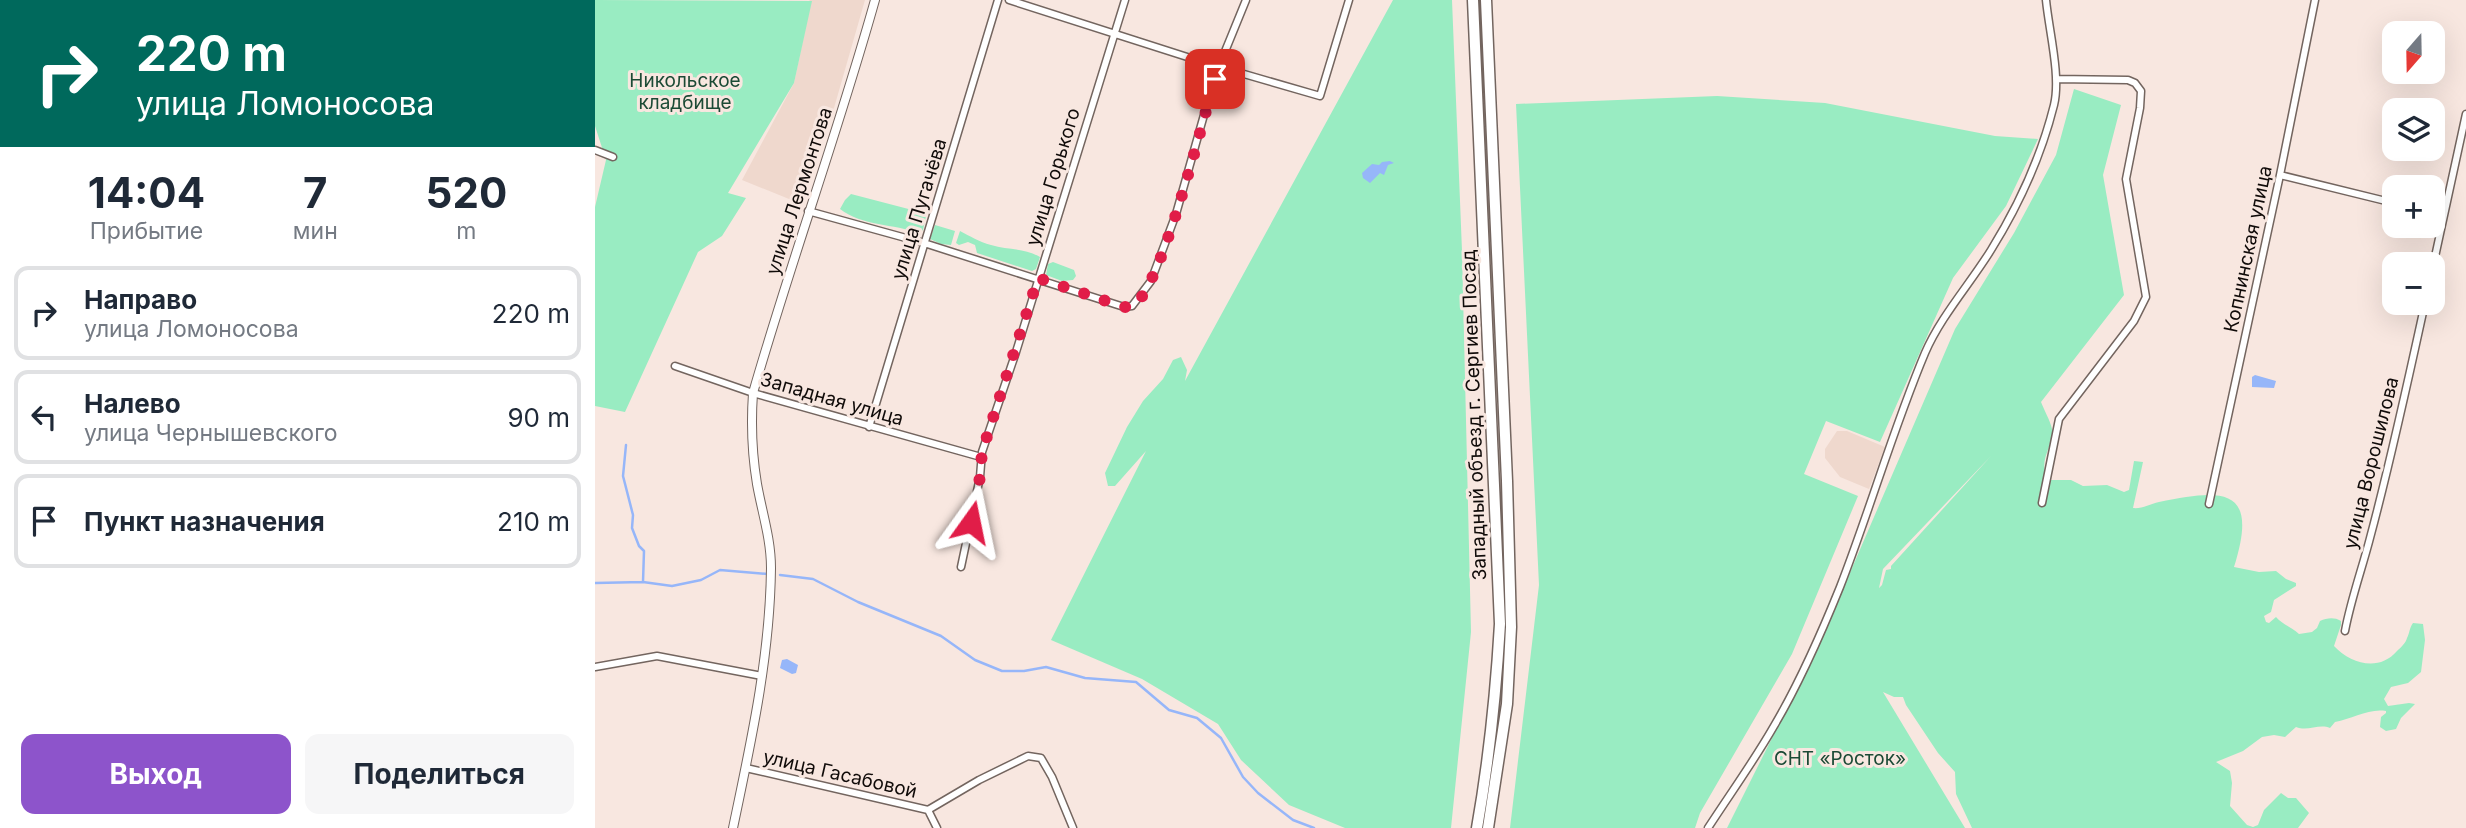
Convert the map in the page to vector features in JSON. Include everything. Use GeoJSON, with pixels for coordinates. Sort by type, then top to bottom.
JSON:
{"type":"FeatureCollection","features":[{"type":"Feature","properties":{"kind":"main road","name":"Западный объезд г. Сергиев Посад"},"geometry":{"type":"LineString","coordinates":[[1473,0],[1500,624],[1490,751],[1476,828]]}},
{"type":"Feature","properties":{"kind":"main road","name":"Западный объезд г. Сергиев Посад"},"geometry":{"type":"LineString","coordinates":[[1486,0],[1511,626],[1507,704],[1488,828]]}},
{"type":"Feature","properties":{"kind":"street","name":"улица Лермонтова"},"geometry":{"type":"LineString","coordinates":[[733,828],[755,727],[771,567],[769,534],[757,482],[753,393],[808,211],[851,85],[875,0]]}},
{"type":"Feature","properties":{"kind":"street","name":"улица Пугачёва"},"geometry":{"type":"LineString","coordinates":[[869,427],[998,0]]}},
{"type":"Feature","properties":{"kind":"street"},"geometry":{"type":"LineString","coordinates":[[1009,0],[1320,96],[1349,0]]}},
{"type":"Feature","properties":{"kind":"street","name":"улица Горького"},"geometry":{"type":"LineString","coordinates":[[961,566],[980,477],[981,457],[1125,0]]}},
{"type":"Feature","properties":{"kind":"street"},"geometry":{"type":"LineString","coordinates":[[808,211],[924,243],[1124,307],[1132,306],[1151,281],[1176,214],[1219,66],[1247,0]]}},
{"type":"Feature","properties":{"kind":"street"},"geometry":{"type":"LineString","coordinates":[[1708,828],[1776,723],[1805,665],[1840,586],[1926,350],[2019,202],[2044,142],[2055,101],[2056,79],[2046,0]]}},
{"type":"Feature","properties":{"kind":"street","name":"Копнинская улица"},"geometry":{"type":"LineString","coordinates":[[2209,504],[2315,0]]}},
{"type":"Feature","properties":{"kind":"street"},"geometry":{"type":"LineString","coordinates":[[2042,503],[2059,419],[2134,321],[2146,297],[2126,179],[2142,99],[2141,91],[2134,83],[2119,79],[2056,79]]}},
{"type":"Feature","properties":{"kind":"street"},"geometry":{"type":"LineString","coordinates":[[2445,209],[2466,114]]}},
{"type":"Feature","properties":{"kind":"street"},"geometry":{"type":"LineString","coordinates":[[595,150],[613,157]]}},
{"type":"Feature","properties":{"kind":"street"},"geometry":{"type":"LineString","coordinates":[[2280,175],[2382,200]]}},
{"type":"Feature","properties":{"kind":"street","name":"улица Ворошилова"},"geometry":{"type":"LineString","coordinates":[[2345,631],[2352,594],[2370,540],[2399,423],[2422,315]]}},
{"type":"Feature","properties":{"kind":"street","name":"Западная улица"},"geometry":{"type":"LineString","coordinates":[[675,366],[753,393],[981,457]]}},
{"type":"Feature","properties":{"kind":"street"},"geometry":{"type":"LineString","coordinates":[[595,667],[657,656],[762,676]]}},
{"type":"Feature","properties":{"kind":"street"},"geometry":{"type":"LineString","coordinates":[[937,828],[928,810],[979,780],[1028,756],[1041,758],[1052,777],[1073,828]]}},
{"type":"Feature","properties":{"kind":"street","name":"улица Гасабовой"},"geometry":{"type":"LineString","coordinates":[[745,768],[928,810]]}},
{"type":"Feature","properties":{"kind":"shaded area"},"geometry":{"type":"Polygon","coordinates":[[[809,0],[865,0],[834,108],[815,143],[794,201],[742,180],[794,83],[811,2],[809,0]]]}},
{"type":"Feature","properties":{"kind":"shaded area"},"geometry":{"type":"Polygon","coordinates":[[[1837,431],[1847,431],[1885,447],[1869,489],[1840,477],[1825,458],[1825,449],[1837,431]]]}},
{"type":"Feature","properties":{"kind":"green space","name":"Никольское кладбище"},"geometry":{"type":"Polygon","coordinates":[[[595,0],[812,1],[794,83],[728,193],[746,198],[722,236],[698,252],[625,412],[595,406],[595,207],[606,160],[595,126],[595,0]]]}},
{"type":"Feature","properties":{"kind":"green space"},"geometry":{"type":"Polygon","coordinates":[[[1393,0],[1452,0],[1462,251],[1471,632],[1451,828],[1345,828],[1289,805],[1241,760],[1218,724],[1142,679],[1051,640],[1146,451],[1115,486],[1108,486],[1105,473],[1127,427],[1143,401],[1163,379],[1173,360],[1181,357],[1187,370],[1185,381],[1393,0]]]}},
{"type":"Feature","properties":{"kind":"green space","name":"СНТ «Росток»"},"geometry":{"type":"Polygon","coordinates":[[[2074,89],[2121,105],[2103,175],[2124,295],[2041,402],[2052,429],[2044,465],[2047,478],[2071,480],[2083,486],[2107,485],[2124,492],[2129,490],[2134,461],[2143,462],[2133,508],[2202,495],[2231,500],[2239,508],[2242,522],[2241,541],[2234,567],[2259,572],[2276,571],[2296,583],[2296,586],[2274,600],[2271,612],[2264,616],[2266,622],[2269,623],[2276,617],[2299,634],[2312,632],[2323,620],[2331,618],[2341,621],[2334,646],[2348,657],[2365,663],[2382,662],[2390,658],[2406,640],[2413,623],[2423,624],[2425,640],[2421,672],[2408,683],[2391,687],[2384,699],[2388,706],[2415,704],[2401,718],[2396,729],[2386,731],[2380,727],[2381,717],[2386,711],[2373,711],[2335,722],[2330,728],[2296,727],[2285,737],[2262,737],[2243,751],[2216,762],[2230,771],[2230,806],[2247,825],[2258,825],[2264,810],[2281,793],[2288,798],[2296,798],[2309,813],[2298,828],[1972,828],[1956,794],[1955,772],[1938,753],[1903,697],[1894,697],[1883,692],[1965,828],[1727,828],[1821,640],[1955,329],[2014,233],[2056,155],[2074,89]],[[1991,456],[1883,569],[1879,588],[1886,570],[1891,569],[1991,456]]]}},
{"type":"Feature","properties":{"kind":"green space"},"geometry":{"type":"Polygon","coordinates":[[[1717,96],[1825,103],[1995,136],[2038,139],[2006,206],[1953,278],[1880,442],[1826,421],[1804,474],[1858,496],[1792,654],[1700,813],[1695,828],[1510,828],[1539,585],[1516,104],[1717,96]]]}},
{"type":"Feature","properties":{"kind":"green space"},"geometry":{"type":"Polygon","coordinates":[[[851,194],[920,212],[926,216],[923,230],[919,233],[849,215],[840,209],[851,194]]]}},
{"type":"Feature","properties":{"kind":"green space"},"geometry":{"type":"Polygon","coordinates":[[[935,225],[955,231],[951,245],[930,239],[935,225]]]}},
{"type":"Feature","properties":{"kind":"green space"},"geometry":{"type":"Polygon","coordinates":[[[960,231],[987,244],[1040,257],[1036,269],[1032,271],[977,253],[975,245],[968,242],[959,245],[956,243],[960,231]]]}},
{"type":"Feature","properties":{"kind":"green space"},"geometry":{"type":"Polygon","coordinates":[[[1053,262],[1074,270],[1076,276],[1073,280],[1062,281],[1046,275],[1048,264],[1053,262]]]}},
{"type":"Feature","properties":{"kind":"water"},"geometry":{"type":"Polygon","coordinates":[[[1390,161],[1394,163],[1388,165],[1384,175],[1380,173],[1370,183],[1363,178],[1362,173],[1372,164],[1379,165],[1390,161]]]}},
{"type":"Feature","properties":{"kind":"water"},"geometry":{"type":"Polygon","coordinates":[[[2255,375],[2276,381],[2274,388],[2252,387],[2252,377],[2255,375]]]}},
{"type":"Feature","properties":{"kind":"water"},"geometry":{"type":"Polygon","coordinates":[[[787,659],[798,665],[796,673],[792,674],[780,668],[782,660],[787,659]]]}},
{"type":"Feature","properties":{"kind":"waterway"},"geometry":{"type":"LineString","coordinates":[[626,445],[623,476],[633,515],[632,528],[639,546],[644,551],[643,582]]}},
{"type":"Feature","properties":{"kind":"waterway"},"geometry":{"type":"LineString","coordinates":[[595,583],[643,582],[672,586],[701,580],[720,570],[768,574]]}},
{"type":"Feature","properties":{"kind":"waterway"},"geometry":{"type":"LineString","coordinates":[[780,575],[813,579],[858,602],[941,636],[975,660],[1002,671],[1046,667],[1085,678],[1136,682],[1169,710],[1197,718],[1221,738],[1243,777],[1258,793],[1293,820],[1314,828]]}},
{"type":"Feature","properties":{"kind":"route"},"geometry":{"type":"LineString","coordinates":[[971,522],[982,452],[1038,278],[1124,307],[1132,306],[1136,302],[1151,281],[1176,214],[1215,79]]}}]}
